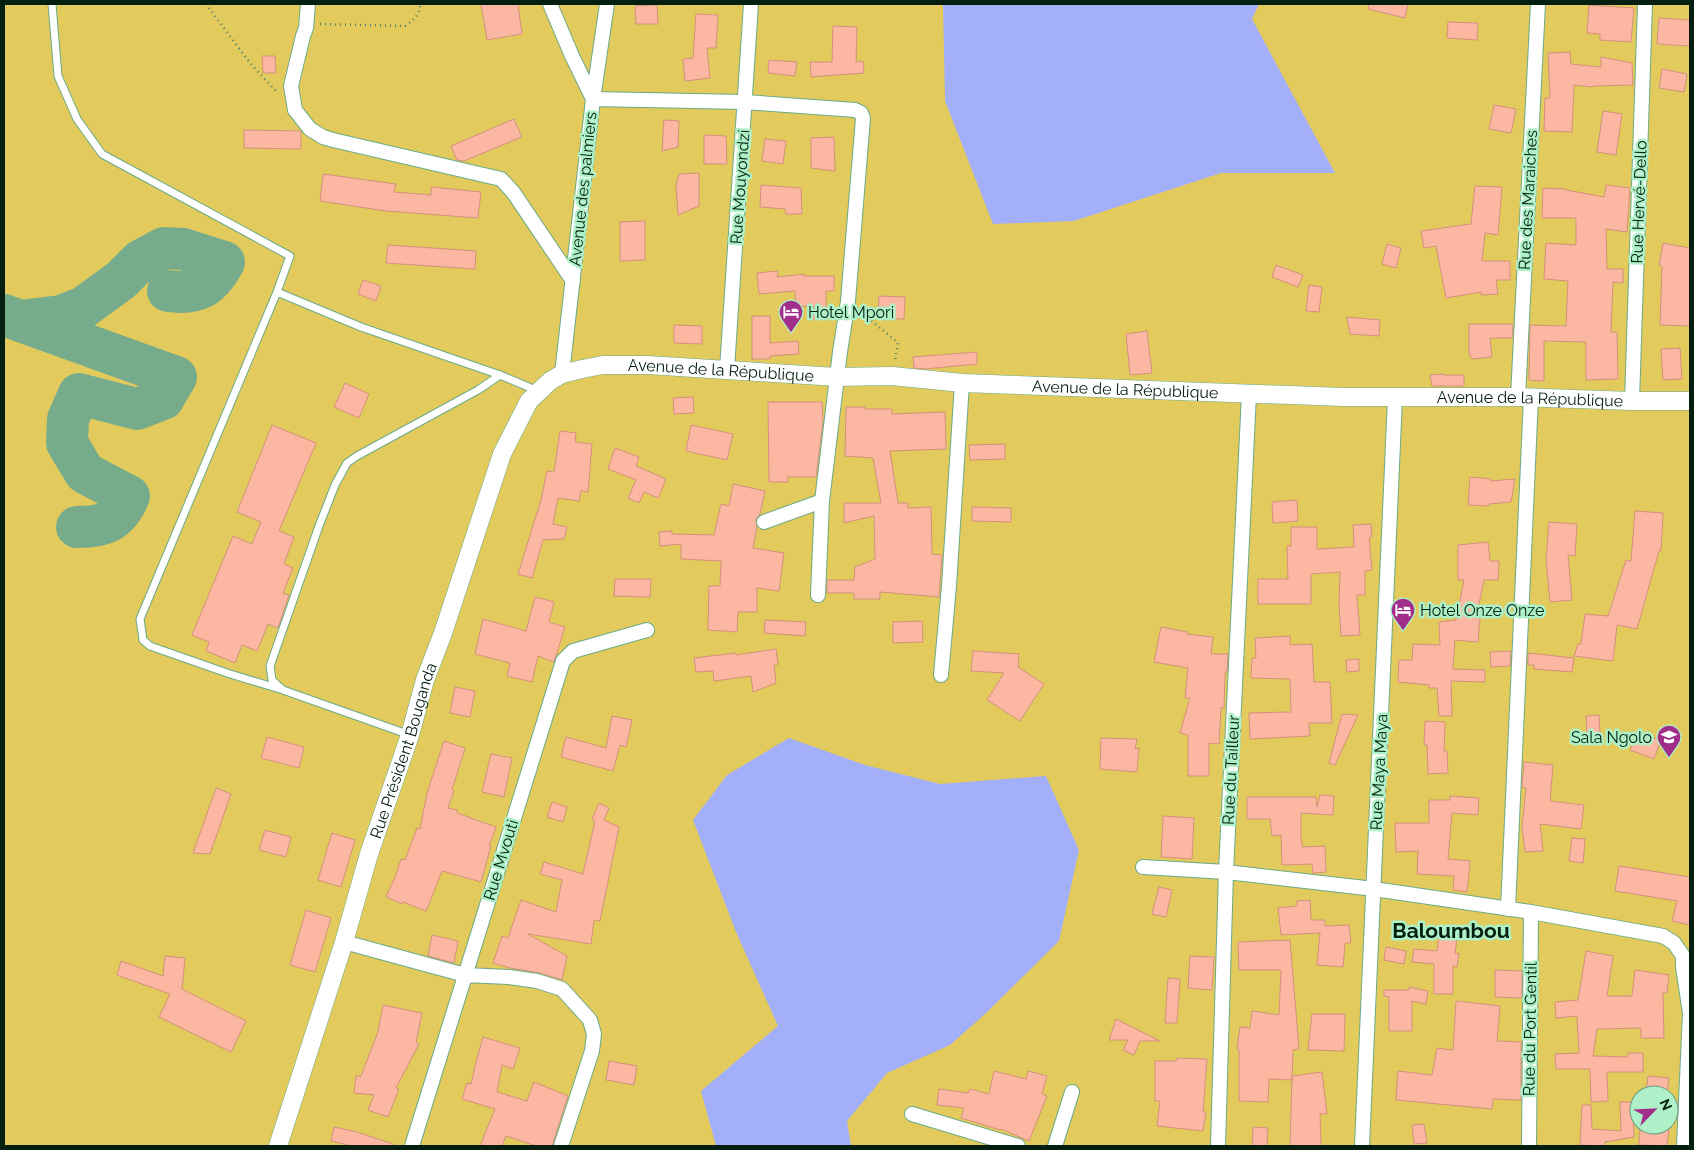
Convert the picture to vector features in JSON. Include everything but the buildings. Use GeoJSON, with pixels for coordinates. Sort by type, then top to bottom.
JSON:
{"type":"FeatureCollection","features":[{"type":"Feature","properties":{"kind":"street"},"geometry":{"type":"LineString","coordinates":[[308,4],[306,28],[291,86],[294,110],[310,129],[323,137],[501,179],[513,192],[573,281]]}},
{"type":"Feature","properties":{"kind":"street"},"geometry":{"type":"LineString","coordinates":[[550,4],[593,99],[745,102],[856,110],[861,112],[863,118],[848,301],[822,501],[818,595]]}},
{"type":"Feature","properties":{"kind":"street","name":"Avenue des palmiers"},"geometry":{"type":"LineString","coordinates":[[562,374],[593,99],[607,4]]}},
{"type":"Feature","properties":{"kind":"street","name":"Rue Mouyondzi"},"geometry":{"type":"LineString","coordinates":[[727,369],[751,4]]}},
{"type":"Feature","properties":{"kind":"street","name":"Rue des Maraiches"},"geometry":{"type":"LineString","coordinates":[[1508,908],[1538,4]]}},
{"type":"Feature","properties":{"kind":"street","name":"Rue Hervé-Dello"},"geometry":{"type":"LineString","coordinates":[[1632,401],[1646,4]]}},
{"type":"Feature","properties":{"kind":"street","name":"Avenue de la République"},"geometry":{"type":"LineString","coordinates":[[562,374],[582,368],[603,365],[648,365],[837,377],[892,376],[962,383],[1249,394],[1395,398],[1525,397],[1690,401]]}},
{"type":"Feature","properties":{"kind":"street","name":"Rue Président Bouganda"},"geometry":{"type":"LineString","coordinates":[[278,1146],[344,942],[369,854],[410,735],[425,680],[443,633],[502,454],[529,401],[562,374]]}},
{"type":"Feature","properties":{"kind":"street"},"geometry":{"type":"LineString","coordinates":[[941,675],[949,586],[962,383]]}},
{"type":"Feature","properties":{"kind":"street","name":"Rue du Tailleur"},"geometry":{"type":"LineString","coordinates":[[1218,1146],[1226,872],[1249,394]]}},
{"type":"Feature","properties":{"kind":"street","name":"Rue Maya Maya"},"geometry":{"type":"LineString","coordinates":[[1362,1146],[1395,398]]}},
{"type":"Feature","properties":{"kind":"street"},"geometry":{"type":"LineString","coordinates":[[764,522],[822,501]]}},
{"type":"Feature","properties":{"kind":"street","name":"Rue Mvouti"},"geometry":{"type":"LineString","coordinates":[[412,1146],[563,661],[574,651],[647,630]]}},
{"type":"Feature","properties":{"kind":"street"},"geometry":{"type":"LineString","coordinates":[[1143,868],[1226,872],[1374,889],[1508,908],[1663,936],[1674,943],[1683,956],[1690,1013],[1684,1146]]}},
{"type":"Feature","properties":{"kind":"street","name":"Rue du Port Gentil"},"geometry":{"type":"LineString","coordinates":[[1529,1146],[1532,912]]}},
{"type":"Feature","properties":{"kind":"street"},"geometry":{"type":"LineString","coordinates":[[344,942],[465,976],[509,977],[550,984],[562,989],[590,1020],[594,1034],[592,1051],[561,1146]]}},
{"type":"Feature","properties":{"kind":"street"},"geometry":{"type":"LineString","coordinates":[[1055,1146],[1072,1092]]}},
{"type":"Feature","properties":{"kind":"street"},"geometry":{"type":"LineString","coordinates":[[912,1114],[1018,1146]]}},
{"type":"Feature","properties":{"kind":"lane"},"geometry":{"type":"LineString","coordinates":[[52,4],[58,76],[77,119],[102,154],[290,256],[277,292],[140,619],[144,640],[150,646],[410,735]]}},
{"type":"Feature","properties":{"kind":"lane"},"geometry":{"type":"LineString","coordinates":[[277,292],[361,327],[500,375],[539,391]]}},
{"type":"Feature","properties":{"kind":"lane"},"geometry":{"type":"LineString","coordinates":[[283,690],[272,680],[270,666],[319,526],[335,485],[347,463],[478,390],[500,375]]}},
{"type":"Feature","properties":{"kind":"path"},"geometry":{"type":"LineString","coordinates":[[206,4],[250,63],[294,110]]}},
{"type":"Feature","properties":{"kind":"path"},"geometry":{"type":"LineString","coordinates":[[306,28],[314,24],[404,26],[414,20],[420,11],[420,4]]}},
{"type":"Feature","properties":{"kind":"path"},"geometry":{"type":"LineString","coordinates":[[848,301],[898,343],[892,376]]}},
{"type":"Feature","properties":{"kind":"shaded area"},"geometry":{"type":"Polygon","coordinates":[[[4,4],[1690,4],[1690,1146],[4,1146],[4,4]]]}},
{"type":"Feature","properties":{"kind":"water"},"geometry":{"type":"Polygon","coordinates":[[[943,4],[1259,4],[1252,19],[1335,173],[1221,173],[1074,221],[993,224],[945,101],[943,4]]]}},
{"type":"Feature","properties":{"kind":"water"},"geometry":{"type":"Polygon","coordinates":[[[789,738],[865,765],[940,784],[1046,776],[1079,850],[1059,941],[985,1014],[950,1045],[887,1073],[847,1121],[851,1146],[716,1146],[701,1091],[778,1026],[736,932],[693,820],[727,775],[789,738]]]}},
{"type":"Feature","properties":{"kind":"taxiway"},"geometry":{"type":"LineString","coordinates":[[20,321],[61,316],[84,307],[121,280],[140,261],[164,248],[183,249],[224,262],[219,271],[202,288],[187,292],[168,291]]}},
{"type":"Feature","properties":{"kind":"taxiway"},"geometry":{"type":"LineString","coordinates":[[4,315],[176,377],[163,399],[137,409],[79,394],[68,419],[67,443],[85,473],[129,496],[120,512],[109,521],[95,526],[77,527]]}},
{"type":"Feature","properties":{"kind":"place","name":"Hotel Mpori"},"geometry":{"type":"Point","coordinates":[791,333]}},
{"type":"Feature","properties":{"kind":"place","name":"Hotel Onze Onze"},"geometry":{"type":"Point","coordinates":[1403,631]}},
{"type":"Feature","properties":{"kind":"place","name":"Sala Ngolo"},"geometry":{"type":"Point","coordinates":[1669,758]}},
{"type":"Feature","properties":{"kind":"district","name":"Baloumbou"},"geometry":{"type":"Point","coordinates":[1451,930]}}]}
